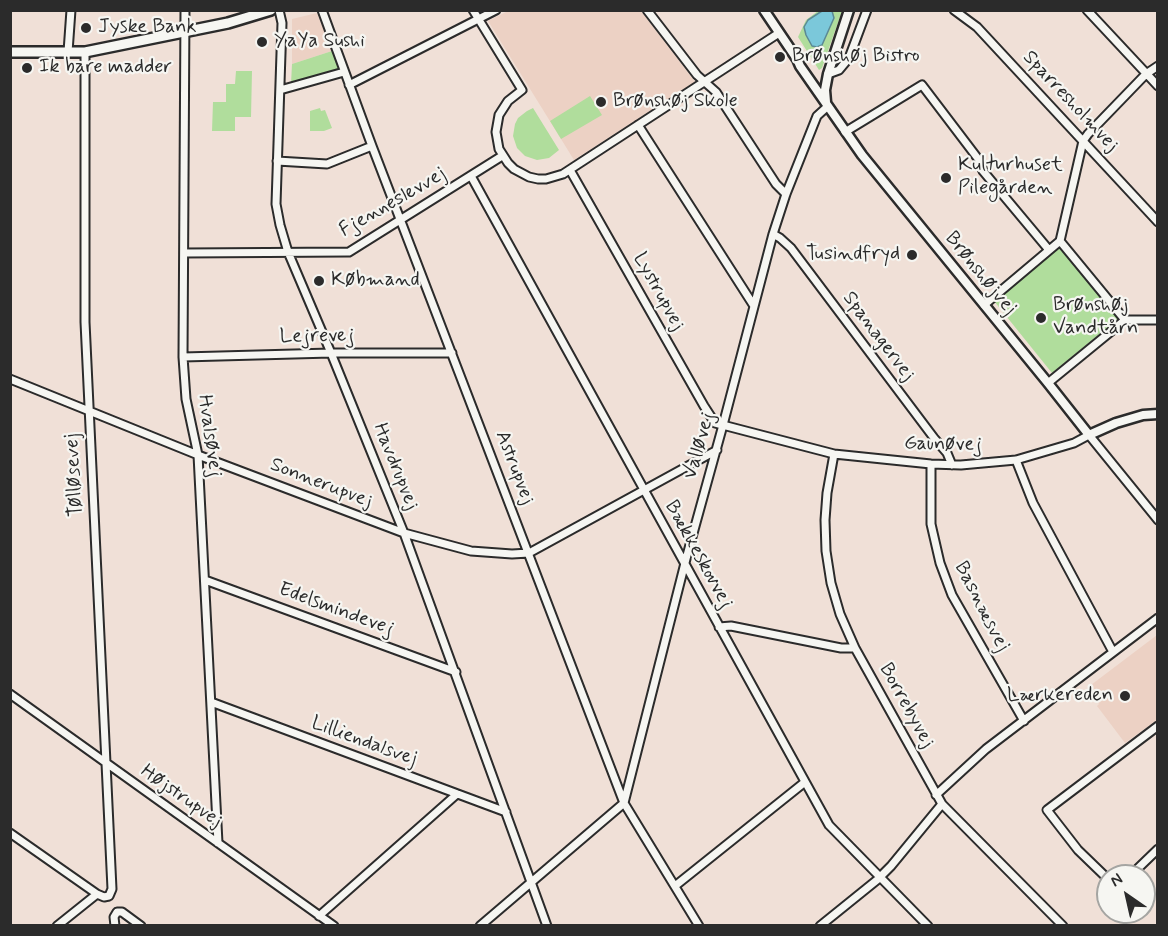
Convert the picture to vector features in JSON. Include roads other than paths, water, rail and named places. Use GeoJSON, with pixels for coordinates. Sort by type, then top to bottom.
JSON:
{"type":"FeatureCollection","features":[{"type":"Feature","properties":{"kind":"main road"},"geometry":{"type":"LineString","coordinates":[[10,52],[85,52],[185,33],[271,10]]}},
{"type":"Feature","properties":{"kind":"street"},"geometry":{"type":"LineString","coordinates":[[68,52],[71,10]]}},
{"type":"Feature","properties":{"kind":"street","name":"Hvalsøvej"},"geometry":{"type":"LineString","coordinates":[[185,10],[183,357],[186,399],[198,455],[218,843]]}},
{"type":"Feature","properties":{"kind":"street","name":"Havdrupvej"},"geometry":{"type":"LineString","coordinates":[[279,10],[282,22],[276,204],[280,225],[288,252],[404,533],[547,926]]}},
{"type":"Feature","properties":{"kind":"street","name":"Astrupvej"},"geometry":{"type":"LineString","coordinates":[[322,10],[624,803],[699,926]]}},
{"type":"Feature","properties":{"kind":"street"},"geometry":{"type":"LineString","coordinates":[[473,10],[522,90],[508,100],[496,123],[496,140],[502,156],[514,169],[529,177],[546,179],[570,170],[779,33]]}},
{"type":"Feature","properties":{"kind":"street"},"geometry":{"type":"LineString","coordinates":[[349,85],[496,10]]}},
{"type":"Feature","properties":{"kind":"street"},"geometry":{"type":"LineString","coordinates":[[647,10],[697,75],[716,92],[776,184],[786,194]]}},
{"type":"Feature","properties":{"kind":"street","name":"Brønshøjvej"},"geometry":{"type":"LineString","coordinates":[[764,10],[862,155],[1158,520]]}},
{"type":"Feature","properties":{"kind":"street"},"geometry":{"type":"LineString","coordinates":[[827,104],[825,90],[828,74],[849,10]]}},
{"type":"Feature","properties":{"kind":"street"},"geometry":{"type":"LineString","coordinates":[[797,59],[813,75],[828,74],[839,70],[849,58],[867,10]]}},
{"type":"Feature","properties":{"kind":"street","name":"Sparresholmvej"},"geometry":{"type":"LineString","coordinates":[[954,10],[977,27],[1158,222]]}},
{"type":"Feature","properties":{"kind":"street"},"geometry":{"type":"LineString","coordinates":[[1087,10],[1158,86]]}},
{"type":"Feature","properties":{"kind":"street","name":"Tølløsevej"},"geometry":{"type":"LineString","coordinates":[[85,52],[85,322],[112,889],[109,896],[104,897],[97,894]]}},
{"type":"Feature","properties":{"kind":"street"},"geometry":{"type":"LineString","coordinates":[[984,305],[1060,241],[1083,141],[1146,74],[1158,66]]}},
{"type":"Feature","properties":{"kind":"street"},"geometry":{"type":"LineString","coordinates":[[280,90],[344,72]]}},
{"type":"Feature","properties":{"kind":"street"},"geometry":{"type":"LineString","coordinates":[[845,132],[922,85],[979,160],[983,171],[1049,250]]}},
{"type":"Feature","properties":{"kind":"street","name":"Valløvej"},"geometry":{"type":"LineString","coordinates":[[624,803],[773,234],[817,116],[827,104]]}},
{"type":"Feature","properties":{"kind":"street"},"geometry":{"type":"LineString","coordinates":[[638,125],[754,306]]}},
{"type":"Feature","properties":{"kind":"street"},"geometry":{"type":"LineString","coordinates":[[277,161],[327,164],[372,146]]}},
{"type":"Feature","properties":{"kind":"street","name":"Fjenneslevvej"},"geometry":{"type":"LineString","coordinates":[[184,253],[349,252],[502,156]]}},
{"type":"Feature","properties":{"kind":"street","name":"Lystrupvej"},"geometry":{"type":"LineString","coordinates":[[570,170],[704,406],[715,423],[723,425]]}},
{"type":"Feature","properties":{"kind":"street","name":"Bækkeskovvej"},"geometry":{"type":"LineString","coordinates":[[471,176],[829,825],[928,926]]}},
{"type":"Feature","properties":{"kind":"street","name":"Spanagervej"},"geometry":{"type":"LineString","coordinates":[[773,234],[790,248],[947,453],[952,465]]}},
{"type":"Feature","properties":{"kind":"street"},"geometry":{"type":"LineString","coordinates":[[1060,241],[1125,320]]}},
{"type":"Feature","properties":{"kind":"street"},"geometry":{"type":"LineString","coordinates":[[1048,383],[1125,320],[1158,320]]}},
{"type":"Feature","properties":{"kind":"street","name":"Lejrevej"},"geometry":{"type":"LineString","coordinates":[[183,357],[452,352]]}},
{"type":"Feature","properties":{"kind":"street","name":"Sonnerupvej"},"geometry":{"type":"LineString","coordinates":[[10,379],[198,455],[404,533],[471,551],[529,553],[717,450]]}},
{"type":"Feature","properties":{"kind":"street","name":"Gaunøvej"},"geometry":{"type":"LineString","coordinates":[[723,425],[834,454],[961,465],[1016,460],[1074,443],[1116,423],[1143,415],[1158,414]]}},
{"type":"Feature","properties":{"kind":"street","name":"Borrebyvej"},"geometry":{"type":"LineString","coordinates":[[834,454],[827,493],[826,551],[831,583],[840,614],[855,648],[942,804],[1063,926]]}},
{"type":"Feature","properties":{"kind":"street"},"geometry":{"type":"LineString","coordinates":[[1016,460],[1033,503],[1113,652]]}},
{"type":"Feature","properties":{"kind":"street","name":"Basnæsvej"},"geometry":{"type":"LineString","coordinates":[[930,464],[930,512],[940,563],[952,595],[1024,721]]}},
{"type":"Feature","properties":{"kind":"street","name":"Edelsmindevej"},"geometry":{"type":"LineString","coordinates":[[205,580],[456,672]]}},
{"type":"Feature","properties":{"kind":"street"},"geometry":{"type":"LineString","coordinates":[[936,795],[986,749],[1158,618]]}},
{"type":"Feature","properties":{"kind":"street"},"geometry":{"type":"LineString","coordinates":[[719,627],[731,626],[841,648],[855,648]]}},
{"type":"Feature","properties":{"kind":"street","name":"Højstrupvej"},"geometry":{"type":"LineString","coordinates":[[10,694],[334,926]]}},
{"type":"Feature","properties":{"kind":"street","name":"Lilliendalsvej"},"geometry":{"type":"LineString","coordinates":[[211,702],[506,812]]}},
{"type":"Feature","properties":{"kind":"street"},"geometry":{"type":"LineString","coordinates":[[1096,867],[1078,850],[1047,810],[1158,726]]}},
{"type":"Feature","properties":{"kind":"street"},"geometry":{"type":"LineString","coordinates":[[675,886],[805,782]]}},
{"type":"Feature","properties":{"kind":"street"},"geometry":{"type":"LineString","coordinates":[[319,916],[458,794]]}},
{"type":"Feature","properties":{"kind":"street"},"geometry":{"type":"LineString","coordinates":[[480,926],[624,803]]}},
{"type":"Feature","properties":{"kind":"street"},"geometry":{"type":"LineString","coordinates":[[820,926],[891,866],[942,804]]}},
{"type":"Feature","properties":{"kind":"street"},"geometry":{"type":"LineString","coordinates":[[10,833],[97,894],[57,926]]}},
{"type":"Feature","properties":{"kind":"street"},"geometry":{"type":"LineString","coordinates":[[1142,864],[1158,849]]}},
{"type":"Feature","properties":{"kind":"street"},"geometry":{"type":"LineString","coordinates":[[115,926],[114,917],[117,912],[122,912],[141,926]]}},
{"type":"Feature","properties":{"kind":"water"},"geometry":{"type":"Polygon","coordinates":[[[822,11],[832,11],[834,18],[822,45],[812,46],[804,27],[808,20],[822,11]]]}},
{"type":"Feature","properties":{"kind":"place","name":"Jyske Bank"},"geometry":{"type":"Point","coordinates":[86,28]}},
{"type":"Feature","properties":{"kind":"place","name":"YaYa Sushi"},"geometry":{"type":"Point","coordinates":[262,42]}},
{"type":"Feature","properties":{"kind":"place","name":"Brønshøj Bistro"},"geometry":{"type":"Point","coordinates":[780,57]}},
{"type":"Feature","properties":{"kind":"place","name":"Ik bare madder"},"geometry":{"type":"Point","coordinates":[27,68]}},
{"type":"Feature","properties":{"kind":"place","name":"Brønshøj Skole"},"geometry":{"type":"Point","coordinates":[601,102]}},
{"type":"Feature","properties":{"kind":"place","name":"Kulturhuset Pilegården"},"geometry":{"type":"Point","coordinates":[946,178]}},
{"type":"Feature","properties":{"kind":"place","name":"Tusindfryd"},"geometry":{"type":"Point","coordinates":[912,255]}},
{"type":"Feature","properties":{"kind":"place","name":"Købmand"},"geometry":{"type":"Point","coordinates":[319,281]}},
{"type":"Feature","properties":{"kind":"place","name":"Brønshøj Vandtårn"},"geometry":{"type":"Point","coordinates":[1041,318]}},
{"type":"Feature","properties":{"kind":"place","name":"Lærkereden"},"geometry":{"type":"Point","coordinates":[1125,696]}}]}
